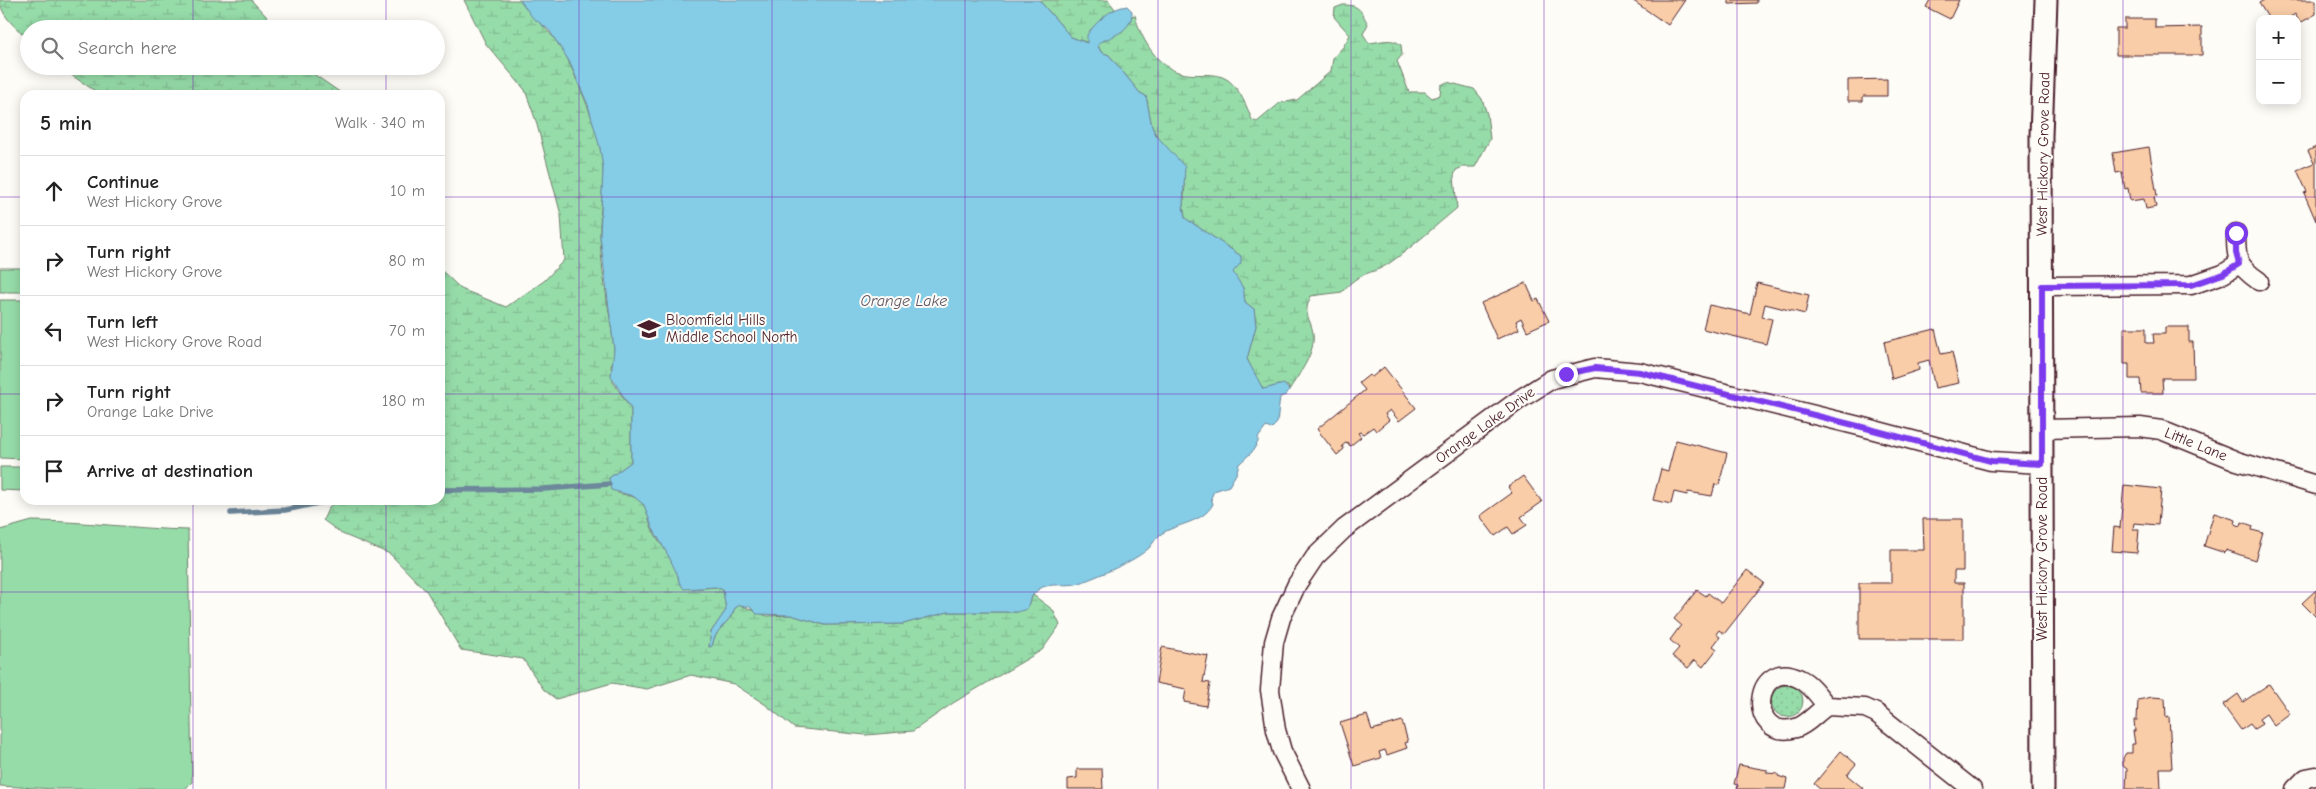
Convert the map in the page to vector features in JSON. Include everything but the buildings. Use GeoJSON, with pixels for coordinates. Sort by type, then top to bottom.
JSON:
{"type":"FeatureCollection","features":[{"type":"Feature","properties":{"kind":"street","name":"West Hickory Grove Road"},"geometry":{"type":"LineString","coordinates":[[2042,789],[2041,136],[2046,0]]}},
{"type":"Feature","properties":{"kind":"street"},"geometry":{"type":"LineString","coordinates":[[2236,233],[2236,253],[2239,264],[2247,273],[2259,281]]}},
{"type":"Feature","properties":{"kind":"street"},"geometry":{"type":"LineString","coordinates":[[2042,286],[2191,285],[2223,274],[2239,264]]}},
{"type":"Feature","properties":{"kind":"street","name":"Orange Lake Drive"},"geometry":{"type":"LineString","coordinates":[[1301,789],[1282,751],[1276,730],[1270,690],[1274,642],[1281,618],[1297,584],[1315,557],[1344,529],[1528,394],[1552,379],[1595,368],[1640,372],[1991,461],[2042,464]]}},
{"type":"Feature","properties":{"kind":"street","name":"Little Lane"},"geometry":{"type":"LineString","coordinates":[[2042,429],[2140,427],[2161,430],[2237,461],[2316,485]]}},
{"type":"Feature","properties":{"kind":"street"},"geometry":{"type":"LineString","coordinates":[[1827,706],[1864,708],[1876,713],[1972,789]]}},
{"type":"Feature","properties":{"kind":"street"},"geometry":{"type":"LineString","coordinates":[[2295,789],[2299,782],[2316,776]]}},
{"type":"Feature","properties":{"kind":"green space"},"geometry":{"type":"Polygon","coordinates":[[[0,0],[251,0],[269,20],[20,20],[20,32],[6,17],[0,0]]]}},
{"type":"Feature","properties":{"kind":"green space"},"geometry":{"type":"Polygon","coordinates":[[[464,0],[520,0],[565,53],[587,104],[597,137],[603,169],[600,235],[602,264],[614,349],[614,358],[611,366],[613,382],[631,409],[631,462],[609,478],[618,493],[635,498],[644,506],[654,533],[675,567],[679,582],[690,589],[716,587],[723,590],[726,610],[711,632],[709,647],[712,646],[716,634],[735,608],[740,605],[767,616],[791,615],[825,625],[903,624],[948,612],[1017,612],[1027,608],[1033,595],[1053,610],[1060,625],[1042,650],[953,703],[913,731],[866,735],[794,728],[766,705],[734,684],[691,675],[647,689],[612,683],[556,699],[544,690],[523,659],[461,650],[427,592],[390,554],[342,534],[323,520],[332,505],[445,505],[445,274],[461,289],[506,307],[544,281],[564,260],[561,215],[536,121],[525,90],[486,44],[464,0]]]}},
{"type":"Feature","properties":{"kind":"green space"},"geometry":{"type":"Polygon","coordinates":[[[1039,0],[1108,0],[1115,9],[1090,30],[1088,43],[1071,37],[1039,0]]]}},
{"type":"Feature","properties":{"kind":"green space"},"geometry":{"type":"Polygon","coordinates":[[[1343,5],[1359,9],[1368,24],[1363,34],[1369,43],[1394,41],[1401,45],[1402,55],[1397,61],[1409,92],[1425,92],[1432,98],[1440,95],[1441,85],[1447,82],[1474,89],[1482,99],[1487,114],[1490,139],[1475,167],[1463,167],[1456,170],[1454,176],[1457,208],[1400,256],[1384,266],[1361,276],[1342,292],[1311,296],[1307,312],[1312,327],[1313,341],[1306,363],[1289,390],[1288,386],[1278,385],[1263,390],[1247,359],[1256,326],[1254,309],[1245,302],[1243,288],[1232,272],[1240,263],[1241,256],[1185,218],[1183,206],[1185,186],[1152,127],[1146,96],[1140,93],[1109,55],[1101,52],[1098,45],[1127,26],[1132,16],[1135,15],[1145,41],[1156,57],[1170,68],[1184,74],[1217,75],[1228,80],[1240,93],[1252,120],[1257,122],[1280,103],[1297,100],[1331,71],[1333,58],[1343,47],[1350,35],[1334,17],[1335,8],[1343,5]]]}},
{"type":"Feature","properties":{"kind":"green space"},"geometry":{"type":"Polygon","coordinates":[[[71,75],[315,75],[337,90],[94,90],[71,75]]]}},
{"type":"Feature","properties":{"kind":"green space"},"geometry":{"type":"Polygon","coordinates":[[[0,268],[20,268],[20,292],[0,292],[0,268]]]}},
{"type":"Feature","properties":{"kind":"green space"},"geometry":{"type":"Polygon","coordinates":[[[0,300],[20,300],[20,459],[0,458],[0,300]]]}},
{"type":"Feature","properties":{"kind":"green space"},"geometry":{"type":"Polygon","coordinates":[[[0,467],[20,467],[20,491],[0,490],[0,467]]]}},
{"type":"Feature","properties":{"kind":"green space"},"geometry":{"type":"Polygon","coordinates":[[[32,521],[188,530],[192,782],[185,789],[55,789],[0,786],[0,530],[32,521]]]}},
{"type":"Feature","properties":{"kind":"green space"},"geometry":{"type":"Polygon","coordinates":[[[1787,685],[1799,689],[1803,701],[1799,713],[1787,717],[1775,713],[1771,701],[1775,689],[1787,685]]]}},
{"type":"Feature","properties":{"kind":"water","name":"Orange Lake"},"geometry":{"type":"Polygon","coordinates":[[[520,0],[1039,0],[1071,37],[1087,43],[1087,35],[1099,21],[1109,13],[1127,6],[1132,11],[1126,28],[1100,42],[1098,46],[1101,52],[1109,55],[1140,93],[1146,96],[1152,127],[1156,135],[1185,167],[1183,206],[1185,218],[1241,256],[1241,263],[1233,272],[1243,288],[1245,302],[1254,309],[1256,326],[1247,359],[1263,389],[1284,384],[1289,390],[1286,395],[1280,397],[1277,423],[1271,429],[1266,427],[1258,438],[1258,442],[1252,452],[1239,464],[1229,486],[1214,491],[1211,498],[1213,504],[1203,515],[1161,534],[1143,553],[1116,568],[1080,583],[1048,586],[1039,589],[1031,598],[1027,609],[1017,612],[948,612],[903,624],[825,625],[791,615],[757,614],[750,607],[740,605],[735,608],[716,634],[712,646],[709,647],[711,632],[726,610],[723,590],[716,587],[684,589],[652,527],[644,505],[633,496],[611,490],[609,478],[631,462],[631,409],[611,376],[614,349],[600,236],[603,169],[600,148],[588,105],[569,61],[549,30],[532,17],[520,0]]]}},
{"type":"Feature","properties":{"kind":"waterway"},"geometry":{"type":"LineString","coordinates":[[445,490],[544,489],[609,484]]}},
{"type":"Feature","properties":{"kind":"waterway"},"geometry":{"type":"LineString","coordinates":[[231,513],[285,510],[308,505]]}},
{"type":"Feature","properties":{"kind":"place","name":"Bloomfield Hills Middle School North"},"geometry":{"type":"Point","coordinates":[649,329]}},
{"type":"Feature","properties":{"kind":"route"},"geometry":{"type":"LineString","coordinates":[[1566,374],[1595,368],[1640,372],[1862,427],[1972,457],[2013,464],[2042,464],[2042,286],[2191,285],[2223,274],[2239,264],[2236,253],[2236,233]]}}]}
